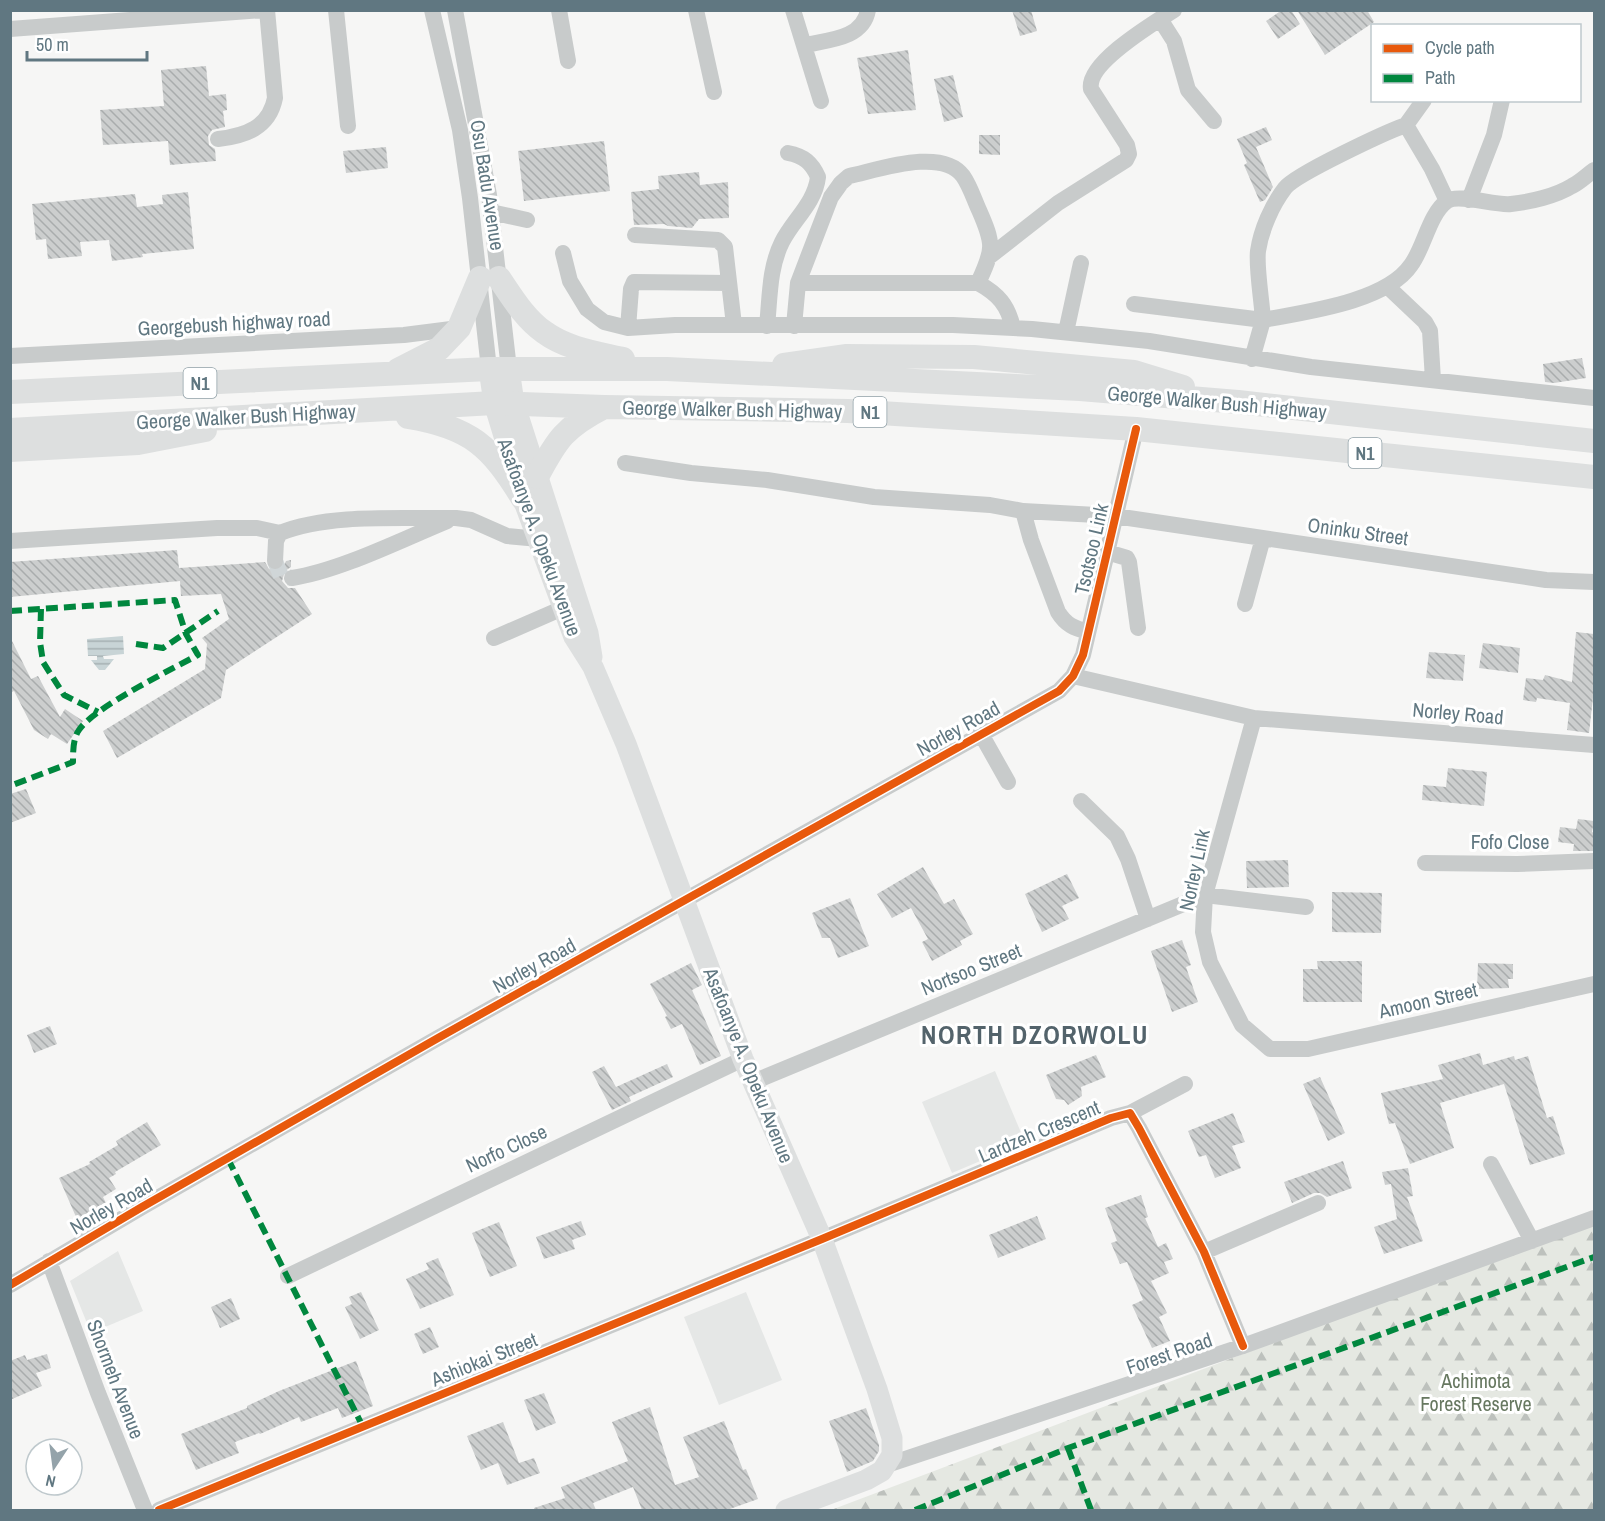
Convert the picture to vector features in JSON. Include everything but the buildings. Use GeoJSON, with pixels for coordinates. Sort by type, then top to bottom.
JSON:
{"type":"FeatureCollection","features":[{"type":"Feature","properties":{"kind":"highway"},"geometry":{"type":"LineString","coordinates":[[390,374],[439,349],[459,328],[490,278],[544,333],[579,349],[667,369]]}},
{"type":"Feature","properties":{"kind":"highway","name":"George Walker Bush Highway"},"geometry":{"type":"LineString","coordinates":[[10,392],[499,369],[667,369],[739,372],[847,356],[974,357],[1134,372],[1238,402],[1594,441]]}},
{"type":"Feature","properties":{"kind":"highway","name":"George Walker Bush Highway"},"geometry":{"type":"LineString","coordinates":[[10,430],[504,403],[848,411],[1136,429],[1594,477]]}},
{"type":"Feature","properties":{"kind":"highway"},"geometry":{"type":"LineString","coordinates":[[537,477],[553,446],[577,421],[604,407]]}},
{"type":"Feature","properties":{"kind":"highway"},"geometry":{"type":"LineString","coordinates":[[364,409],[436,422],[465,433],[490,452],[523,499]]}},
{"type":"Feature","properties":{"kind":"highway"},"geometry":{"type":"LineString","coordinates":[[10,450],[138,444],[270,415]]}},
{"type":"Feature","properties":{"kind":"main road"},"geometry":{"type":"LineString","coordinates":[[499,369],[504,403]]}},
{"type":"Feature","properties":{"kind":"main road","name":"Asafoanye A. Opeku Avenue"},"geometry":{"type":"LineString","coordinates":[[504,403],[537,477],[588,633],[594,667]]}},
{"type":"Feature","properties":{"kind":"main road","name":"Asafoanye A. Opeku Avenue"},"geometry":{"type":"LineString","coordinates":[[504,403],[523,499],[574,637],[594,667],[626,744],[743,1059],[822,1239],[887,1420],[892,1446],[892,1455],[887,1465]]}},
{"type":"Feature","properties":{"kind":"main road","name":"Forest Road"},"geometry":{"type":"LineString","coordinates":[[786,1510],[866,1480],[882,1471],[887,1465]]}},
{"type":"Feature","properties":{"kind":"street"},"geometry":{"type":"LineString","coordinates":[[10,29],[110,16],[265,10],[275,98],[273,108],[254,131],[218,139]]}},
{"type":"Feature","properties":{"kind":"street"},"geometry":{"type":"LineString","coordinates":[[336,10],[348,126]]}},
{"type":"Feature","properties":{"kind":"street","name":"Osu Badu Avenue"},"geometry":{"type":"LineString","coordinates":[[432,10],[460,130],[490,278],[499,369]]}},
{"type":"Feature","properties":{"kind":"street","name":"Osu Badu Avenue"},"geometry":{"type":"LineString","coordinates":[[455,10],[491,212],[490,278]]}},
{"type":"Feature","properties":{"kind":"street"},"geometry":{"type":"LineString","coordinates":[[559,10],[568,61]]}},
{"type":"Feature","properties":{"kind":"street"},"geometry":{"type":"LineString","coordinates":[[696,10],[714,92]]}},
{"type":"Feature","properties":{"kind":"street"},"geometry":{"type":"LineString","coordinates":[[794,10],[821,101]]}},
{"type":"Feature","properties":{"kind":"street"},"geometry":{"type":"LineString","coordinates":[[805,45],[850,35],[860,27],[867,17],[868,10]]}},
{"type":"Feature","properties":{"kind":"street"},"geometry":{"type":"LineString","coordinates":[[989,257],[1058,203],[1126,160],[1129,154],[1127,145],[1091,89],[1089,82],[1092,75],[1108,57],[1167,15],[1188,90],[1214,121]]}},
{"type":"Feature","properties":{"kind":"street"},"geometry":{"type":"LineString","coordinates":[[1252,359],[1263,320],[1258,252],[1267,221],[1286,187],[1302,176],[1406,125],[1423,102]]}},
{"type":"Feature","properties":{"kind":"street"},"geometry":{"type":"LineString","coordinates":[[1469,200],[1494,135],[1502,102]]}},
{"type":"Feature","properties":{"kind":"street"},"geometry":{"type":"LineString","coordinates":[[1406,125],[1432,169],[1447,201]]}},
{"type":"Feature","properties":{"kind":"street"},"geometry":{"type":"LineString","coordinates":[[767,326],[773,266],[777,254],[782,241],[812,196],[818,177],[811,163],[802,157],[788,153]]}},
{"type":"Feature","properties":{"kind":"street"},"geometry":{"type":"LineString","coordinates":[[794,326],[798,283],[831,197],[849,176],[917,161],[950,166],[962,175],[991,241],[989,257],[978,283]]}},
{"type":"Feature","properties":{"kind":"street"},"geometry":{"type":"LineString","coordinates":[[1134,304],[1263,320],[1358,299],[1388,287],[1411,266],[1437,213],[1447,201],[1453,199],[1509,204],[1540,198],[1572,187],[1594,170]]}},
{"type":"Feature","properties":{"kind":"street"},"geometry":{"type":"LineString","coordinates":[[491,212],[527,220]]}},
{"type":"Feature","properties":{"kind":"street"},"geometry":{"type":"LineString","coordinates":[[635,235],[718,240],[725,247],[734,325]]}},
{"type":"Feature","properties":{"kind":"street"},"geometry":{"type":"LineString","coordinates":[[563,253],[570,281],[586,309],[604,322],[628,328],[675,325],[953,325],[1012,328],[1149,341],[1252,359],[1594,398]]}},
{"type":"Feature","properties":{"kind":"street"},"geometry":{"type":"LineString","coordinates":[[1066,332],[1081,263]]}},
{"type":"Feature","properties":{"kind":"street"},"geometry":{"type":"LineString","coordinates":[[628,328],[631,289],[634,282],[729,283]]}},
{"type":"Feature","properties":{"kind":"street"},"geometry":{"type":"LineString","coordinates":[[798,283],[978,283],[1001,298],[1010,315],[1012,328]]}},
{"type":"Feature","properties":{"kind":"street"},"geometry":{"type":"LineString","coordinates":[[1388,287],[1425,322],[1430,331],[1433,380]]}},
{"type":"Feature","properties":{"kind":"street","name":"Georgebush highway road"},"geometry":{"type":"LineString","coordinates":[[10,356],[392,336],[459,328]]}},
{"type":"Feature","properties":{"kind":"street","name":"Tsotsoo Link"},"geometry":{"type":"LineString","coordinates":[[1073,676],[1083,655],[1136,429]]}},
{"type":"Feature","properties":{"kind":"street","name":"Oninku Street"},"geometry":{"type":"LineString","coordinates":[[625,463],[691,473],[767,480],[874,497],[1115,516],[1546,580],[1594,582]]}},
{"type":"Feature","properties":{"kind":"street"},"geometry":{"type":"LineString","coordinates":[[1023,510],[1031,540],[1058,612],[1064,622],[1071,627],[1088,632]]}},
{"type":"Feature","properties":{"kind":"street"},"geometry":{"type":"LineString","coordinates":[[292,578],[351,560],[456,518]]}},
{"type":"Feature","properties":{"kind":"street"},"geometry":{"type":"LineString","coordinates":[[10,541],[217,528],[257,528],[280,533],[289,529],[327,522],[456,518],[471,520],[507,536],[539,539]]}},
{"type":"Feature","properties":{"kind":"street"},"geometry":{"type":"LineString","coordinates":[[275,561],[276,541],[280,533]]}},
{"type":"Feature","properties":{"kind":"street"},"geometry":{"type":"LineString","coordinates":[[1245,604],[1263,538]]}},
{"type":"Feature","properties":{"kind":"street"},"geometry":{"type":"LineString","coordinates":[[1107,552],[1127,558],[1129,562],[1138,628]]}},
{"type":"Feature","properties":{"kind":"street"},"geometry":{"type":"LineString","coordinates":[[494,638],[563,608]]}},
{"type":"Feature","properties":{"kind":"street","name":"Norley Road"},"geometry":{"type":"LineString","coordinates":[[10,1285],[438,1038],[1059,691],[1073,676],[1254,718],[1594,746]]}},
{"type":"Feature","properties":{"kind":"street","name":"Norley Link"},"geometry":{"type":"LineString","coordinates":[[1254,718],[1205,895],[1203,932],[1210,962],[1242,1025],[1270,1049]]}},
{"type":"Feature","properties":{"kind":"street"},"geometry":{"type":"LineString","coordinates":[[981,734],[1008,782]]}},
{"type":"Feature","properties":{"kind":"street"},"geometry":{"type":"LineString","coordinates":[[1081,801],[1117,836],[1128,859],[1148,919]]}},
{"type":"Feature","properties":{"kind":"street","name":"Fofo Close"},"geometry":{"type":"LineString","coordinates":[[1425,863],[1517,864],[1594,861]]}},
{"type":"Feature","properties":{"kind":"street"},"geometry":{"type":"LineString","coordinates":[[1205,895],[1306,908]]}},
{"type":"Feature","properties":{"kind":"street","name":"Nortsoo Street"},"geometry":{"type":"LineString","coordinates":[[753,1082],[1205,895]]}},
{"type":"Feature","properties":{"kind":"street","name":"Amoon Street"},"geometry":{"type":"LineString","coordinates":[[1270,1049],[1308,1049],[1594,984]]}},
{"type":"Feature","properties":{"kind":"street","name":"Norfo Close"},"geometry":{"type":"LineString","coordinates":[[288,1276],[743,1059]]}},
{"type":"Feature","properties":{"kind":"street"},"geometry":{"type":"LineString","coordinates":[[1130,1113],[1185,1084]]}},
{"type":"Feature","properties":{"kind":"street","name":"Lardzeh Crescent"},"geometry":{"type":"LineString","coordinates":[[822,1239],[1111,1118],[1130,1113],[1204,1252],[1243,1346]]}},
{"type":"Feature","properties":{"kind":"street"},"geometry":{"type":"LineString","coordinates":[[1491,1164],[1532,1241]]}},
{"type":"Feature","properties":{"kind":"street"},"geometry":{"type":"LineString","coordinates":[[1204,1252],[1318,1203]]}},
{"type":"Feature","properties":{"kind":"street","name":"Forest Road"},"geometry":{"type":"LineString","coordinates":[[887,1465],[1243,1346],[1594,1218]]}},
{"type":"Feature","properties":{"kind":"street","name":"Ashiokai Street"},"geometry":{"type":"LineString","coordinates":[[159,1510],[822,1239]]}},
{"type":"Feature","properties":{"kind":"street","name":"Shormeh Avenue"},"geometry":{"type":"LineString","coordinates":[[49,1261],[145,1510]]}},
{"type":"Feature","properties":{"kind":"shaded area"},"geometry":{"type":"Polygon","coordinates":[[[123,636],[124,654],[103,656],[104,659],[114,659],[105,670],[99,670],[91,660],[97,660],[97,656],[88,656],[87,639],[123,636]]]}},
{"type":"Feature","properties":{"kind":"shaded area"},"geometry":{"type":"Polygon","coordinates":[[[995,1071],[1025,1142],[952,1173],[922,1102],[995,1071]]]}},
{"type":"Feature","properties":{"kind":"shaded area"},"geometry":{"type":"Polygon","coordinates":[[[118,1251],[143,1311],[91,1333],[70,1281],[118,1251]]]}},
{"type":"Feature","properties":{"kind":"shaded area"},"geometry":{"type":"Polygon","coordinates":[[[746,1292],[782,1380],[719,1405],[684,1317],[746,1292]]]}},
{"type":"Feature","properties":{"kind":"green space","name":"Achimota Forest Reserve"},"geometry":{"type":"Polygon","coordinates":[[[1594,1221],[1594,1510],[831,1510],[1594,1221]]]}},
{"type":"Feature","properties":{"kind":"tunnel"},"geometry":{"type":"LineString","coordinates":[[275,561],[281,576],[292,578]]}},
{"type":"Feature","properties":{"kind":"marked path"},"geometry":{"type":"LineString","coordinates":[[10,611],[175,600],[186,634],[198,655],[116,700],[87,721],[76,737],[73,762],[10,786]]}},
{"type":"Feature","properties":{"kind":"marked path"},"geometry":{"type":"LineString","coordinates":[[41,609],[40,642],[43,662],[64,695],[98,712]]}},
{"type":"Feature","properties":{"kind":"marked path"},"geometry":{"type":"LineString","coordinates":[[136,644],[163,648],[218,611]]}},
{"type":"Feature","properties":{"kind":"marked path"},"geometry":{"type":"LineString","coordinates":[[228,1159],[363,1427]]}},
{"type":"Feature","properties":{"kind":"marked path"},"geometry":{"type":"LineString","coordinates":[[915,1510],[1068,1448],[1594,1257]]}},
{"type":"Feature","properties":{"kind":"marked path"},"geometry":{"type":"LineString","coordinates":[[1068,1448],[1091,1510]]}},
{"type":"Feature","properties":{"kind":"cycle path"},"geometry":{"type":"LineString","coordinates":[[10,1285],[438,1038],[1059,691],[1073,676],[1083,655],[1136,429]]}},
{"type":"Feature","properties":{"kind":"cycle path"},"geometry":{"type":"LineString","coordinates":[[159,1510],[822,1239],[1111,1118],[1130,1113],[1204,1252],[1243,1346]]}},
{"type":"Feature","properties":{"kind":"district","name":"NORTH DZORWOLU"},"geometry":{"type":"Point","coordinates":[1035,1034]}}]}
